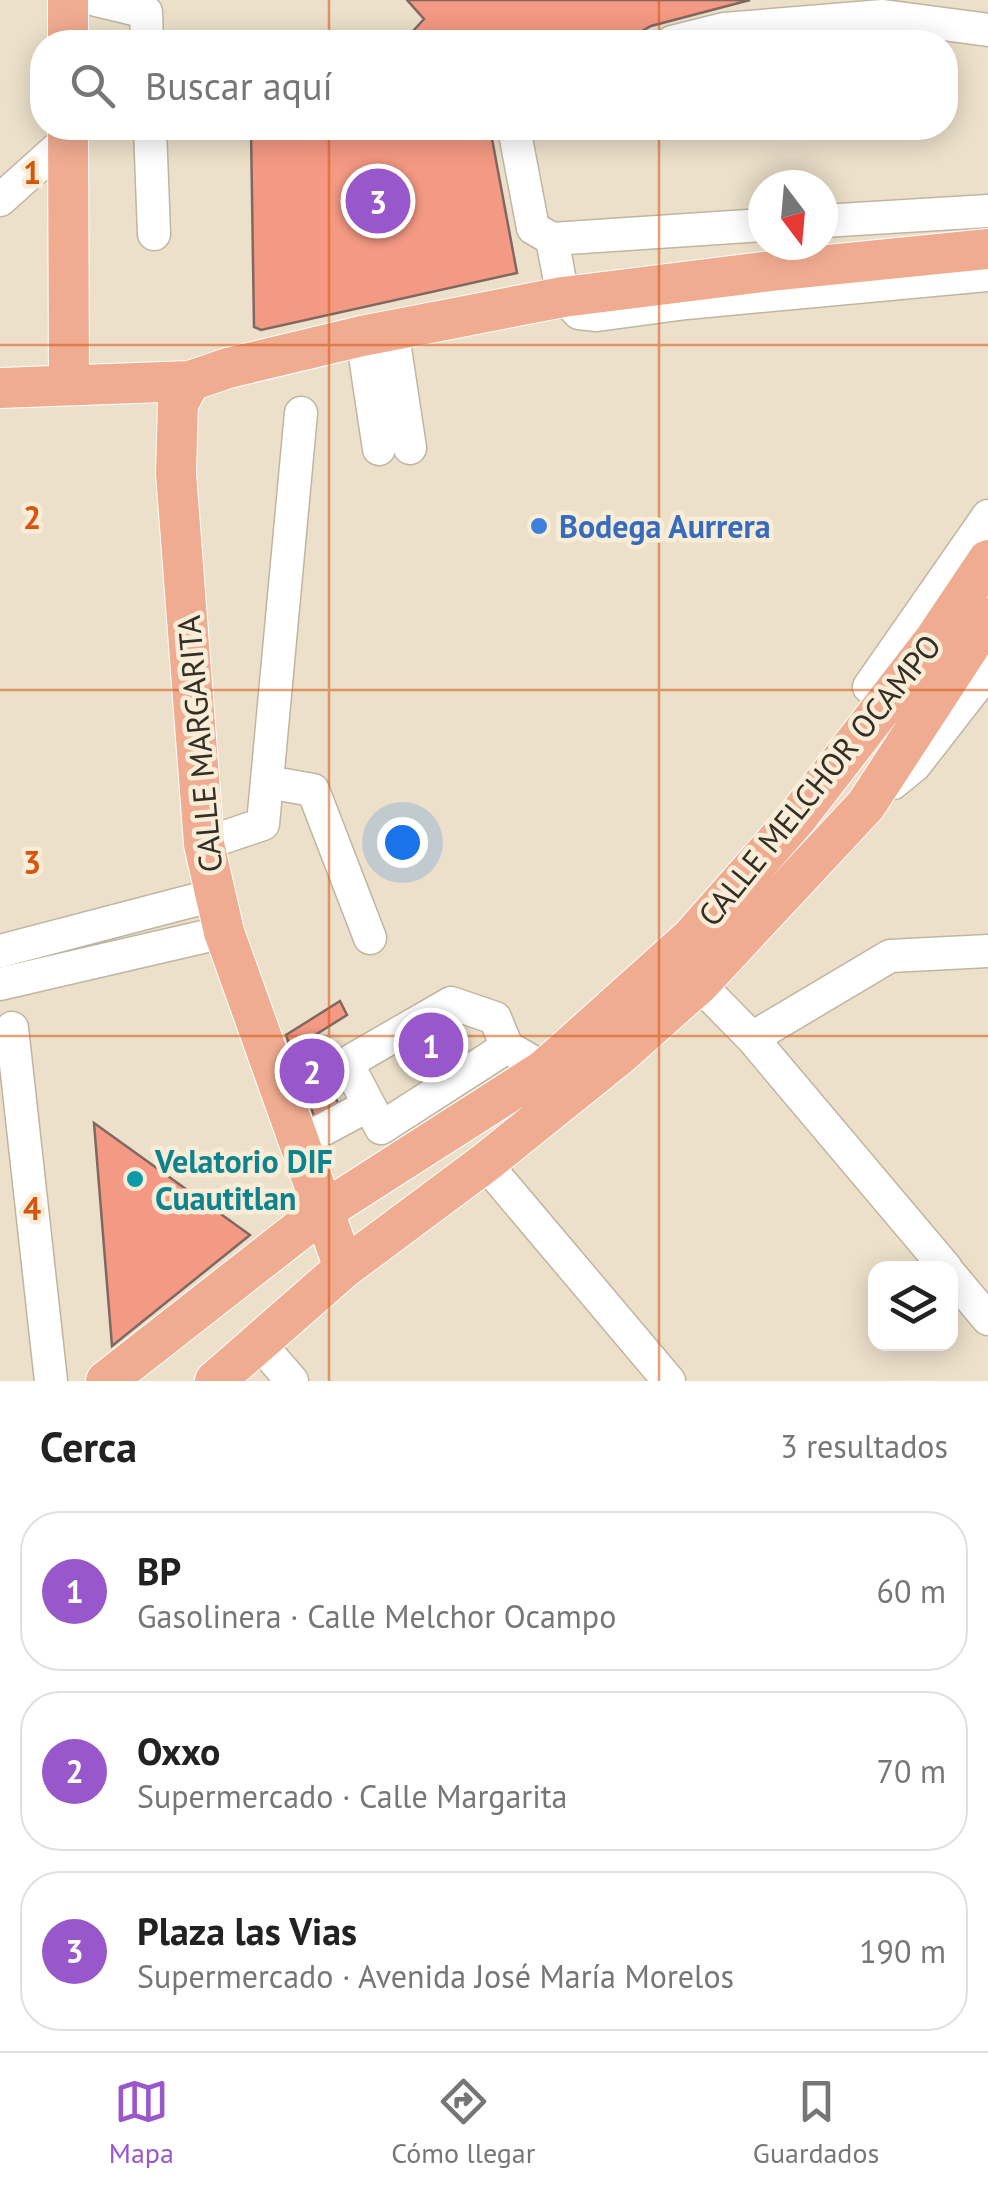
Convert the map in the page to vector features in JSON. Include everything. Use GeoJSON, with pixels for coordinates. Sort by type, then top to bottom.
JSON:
{"type":"FeatureCollection","features":[{"type":"Feature","properties":{"kind":"main road"},"geometry":{"type":"LineString","coordinates":[[68,0],[68,30]]}},
{"type":"Feature","properties":{"kind":"main road"},"geometry":{"type":"LineString","coordinates":[[68,140],[69,384]]}},
{"type":"Feature","properties":{"kind":"main road"},"geometry":{"type":"LineString","coordinates":[[0,388],[190,381],[228,368],[377,333],[563,297],[988,249]]}},
{"type":"Feature","properties":{"kind":"main road","name":"CALLE MARGARITA"},"geometry":{"type":"LineString","coordinates":[[190,381],[178,404],[176,472],[204,844],[219,913],[344,1268]]}},
{"type":"Feature","properties":{"kind":"main road","name":"CALLE MELCHOR OCAMPO"},"geometry":{"type":"LineString","coordinates":[[215,1381],[344,1268],[485,1163],[700,984],[866,805],[969,644],[988,560]]}},
{"type":"Feature","properties":{"kind":"main road","name":"CALLE MELCHOR OCAMPO"},"geometry":{"type":"LineString","coordinates":[[106,1381],[322,1212],[384,1131],[545,1069],[691,938],[796,819],[969,644]]}},
{"type":"Feature","properties":{"kind":"street"},"geometry":{"type":"LineString","coordinates":[[96,0],[146,12],[147,30]]}},
{"type":"Feature","properties":{"kind":"street"},"geometry":{"type":"LineString","coordinates":[[720,30],[883,16],[988,30]]}},
{"type":"Feature","properties":{"kind":"street"},"geometry":{"type":"LineString","coordinates":[[0,200],[61,140]]}},
{"type":"Feature","properties":{"kind":"street"},"geometry":{"type":"LineString","coordinates":[[150,140],[154,234]]}},
{"type":"Feature","properties":{"kind":"street"},"geometry":{"type":"LineString","coordinates":[[516,140],[533,228],[552,239],[748,226]]}},
{"type":"Feature","properties":{"kind":"street"},"geometry":{"type":"LineString","coordinates":[[838,220],[988,211]]}},
{"type":"Feature","properties":{"kind":"street"},"geometry":{"type":"LineString","coordinates":[[552,239],[563,297],[579,312],[597,315],[988,275]]}},
{"type":"Feature","properties":{"kind":"street"},"geometry":{"type":"LineString","coordinates":[[377,333],[394,448]]}},
{"type":"Feature","properties":{"kind":"street"},"geometry":{"type":"LineString","coordinates":[[204,844],[263,824],[301,414]]}},
{"type":"Feature","properties":{"kind":"street"},"geometry":{"type":"LineString","coordinates":[[868,687],[988,516]]}},
{"type":"Feature","properties":{"kind":"street","name":"CALLE MELCHOR OCAMPO"},"geometry":{"type":"LineString","coordinates":[[866,805],[915,765],[975,698],[969,644]]}},
{"type":"Feature","properties":{"kind":"street"},"geometry":{"type":"LineString","coordinates":[[267,782],[314,790],[370,938]]}},
{"type":"Feature","properties":{"kind":"street"},"geometry":{"type":"LineString","coordinates":[[7,966],[219,913]]}},
{"type":"Feature","properties":{"kind":"street"},"geometry":{"type":"LineString","coordinates":[[752,1038],[890,956],[988,951]]}},
{"type":"Feature","properties":{"kind":"street"},"geometry":{"type":"LineString","coordinates":[[700,984],[752,1038],[940,1261]]}},
{"type":"Feature","properties":{"kind":"street"},"geometry":{"type":"LineString","coordinates":[[384,1131],[347,1063],[451,1004],[496,1018],[507,1047],[545,1069]]}},
{"type":"Feature","properties":{"kind":"street"},"geometry":{"type":"LineString","coordinates":[[12,1028],[52,1381]]}},
{"type":"Feature","properties":{"kind":"street"},"geometry":{"type":"LineString","coordinates":[[298,1143],[384,1131],[507,1047]]}},
{"type":"Feature","properties":{"kind":"street"},"geometry":{"type":"LineString","coordinates":[[485,1163],[669,1381]]}},
{"type":"Feature","properties":{"kind":"street"},"geometry":{"type":"LineString","coordinates":[[958,1283],[988,1319]]}},
{"type":"Feature","properties":{"kind":"street"},"geometry":{"type":"LineString","coordinates":[[260,1344],[292,1381]]}},
{"type":"Feature","properties":{"kind":"building"},"geometry":{"type":"Polygon","coordinates":[[[407,0],[750,0],[644,30],[414,30],[424,19],[407,0]]]}},
{"type":"Feature","properties":{"kind":"building"},"geometry":{"type":"Polygon","coordinates":[[[251,140],[492,140],[517,273],[261,330],[254,327],[251,140]]]}},
{"type":"Feature","properties":{"kind":"building"},"geometry":{"type":"Polygon","coordinates":[[[340,1001],[347,1015],[312,1037],[339,1106],[316,1122],[286,1035],[340,1001]]]}},
{"type":"Feature","properties":{"kind":"building","name":"Velatorio DIF Cuautitlan"},"geometry":{"type":"Polygon","coordinates":[[[94,1123],[250,1235],[112,1346],[94,1123]]]}},
{"type":"Feature","properties":{"kind":"place","name":"Plaza las Vias"},"geometry":{"type":"Point","coordinates":[378,201]}},
{"type":"Feature","properties":{"kind":"place","name":"Bodega Aurrera"},"geometry":{"type":"Point","coordinates":[539,526]}},
{"type":"Feature","properties":{"kind":"place","name":"BP"},"geometry":{"type":"Point","coordinates":[431,1045]}},
{"type":"Feature","properties":{"kind":"place","name":"Oxxo"},"geometry":{"type":"Point","coordinates":[312,1071]}},
{"type":"Feature","properties":{"kind":"place","name":"Velatorio DIF Cuautitlan"},"geometry":{"type":"Point","coordinates":[135,1179]}}]}
